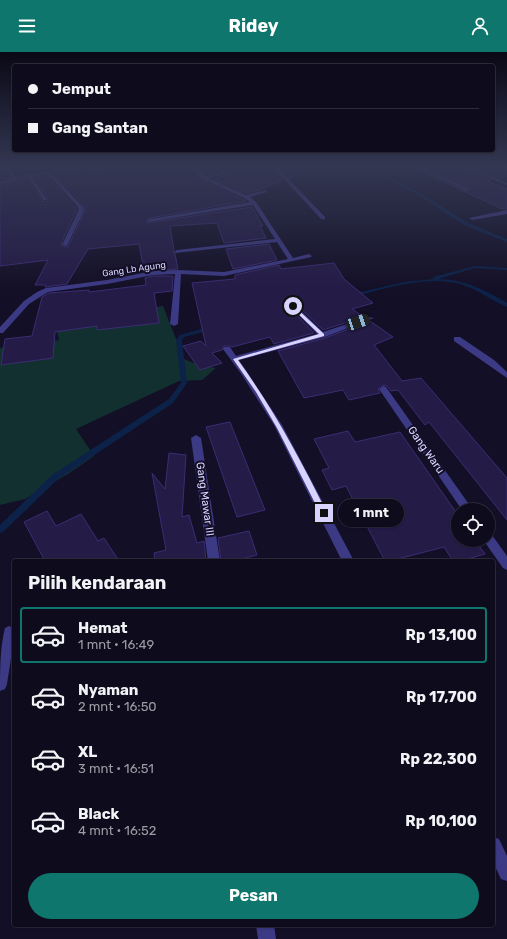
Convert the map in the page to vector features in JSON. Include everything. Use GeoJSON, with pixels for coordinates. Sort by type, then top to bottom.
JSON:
{"type":"FeatureCollection","features":[{"type":"Feature","properties":{"kind":"street"},"geometry":{"type":"LineString","coordinates":[[66,245],[81,211],[80,207]]}},
{"type":"Feature","properties":{"kind":"street"},"geometry":{"type":"LineString","coordinates":[[150,221],[229,207]]}},
{"type":"Feature","properties":{"kind":"street"},"geometry":{"type":"LineString","coordinates":[[257,207],[291,259]]}},
{"type":"Feature","properties":{"kind":"street"},"geometry":{"type":"LineString","coordinates":[[313,207],[323,218]]}},
{"type":"Feature","properties":{"kind":"street"},"geometry":{"type":"LineString","coordinates":[[472,218],[507,212]]}},
{"type":"Feature","properties":{"kind":"street"},"geometry":{"type":"LineString","coordinates":[[177,252],[279,240]]}},
{"type":"Feature","properties":{"kind":"street","name":"Gang Lb Agung"},"geometry":{"type":"LineString","coordinates":[[0,331],[31,299],[37,294],[46,290],[107,282],[153,273],[178,272],[224,274],[309,256]]}},
{"type":"Feature","properties":{"kind":"street"},"geometry":{"type":"LineString","coordinates":[[174,324],[178,272]]}},
{"type":"Feature","properties":{"kind":"street"},"geometry":{"type":"LineString","coordinates":[[293,306],[322,335]]}},
{"type":"Feature","properties":{"kind":"street"},"geometry":{"type":"LineString","coordinates":[[235,359],[322,335],[370,318]]}},
{"type":"Feature","properties":{"kind":"street"},"geometry":{"type":"LineString","coordinates":[[458,339],[491,362],[507,376]]}},
{"type":"Feature","properties":{"kind":"street"},"geometry":{"type":"LineString","coordinates":[[227,349],[258,392],[280,428],[301,466],[347,559]]}},
{"type":"Feature","properties":{"kind":"street","name":"Gang Waru"},"geometry":{"type":"LineString","coordinates":[[383,389],[463,503]]}},
{"type":"Feature","properties":{"kind":"street","name":"Gang Mawar III"},"geometry":{"type":"LineString","coordinates":[[196,438],[214,559]]}},
{"type":"Feature","properties":{"kind":"street"},"geometry":{"type":"LineString","coordinates":[[494,547],[507,565]]}},
{"type":"Feature","properties":{"kind":"street"},"geometry":{"type":"LineString","coordinates":[[0,684],[9,632]]}},
{"type":"Feature","properties":{"kind":"street"},"geometry":{"type":"LineString","coordinates":[[495,849],[507,873]]}},
{"type":"Feature","properties":{"kind":"street"},"geometry":{"type":"LineString","coordinates":[[265,927],[267,939]]}},
{"type":"Feature","properties":{"kind":"green space"},"geometry":{"type":"Polygon","coordinates":[[[163,306],[184,359],[198,365],[216,368],[202,380],[179,381],[76,429],[94,456],[68,474],[25,499],[0,505],[0,348],[59,340],[54,319],[163,306]]]}},
{"type":"Feature","properties":{"kind":"building"},"geometry":{"type":"Polygon","coordinates":[[[0,207],[75,207],[76,211],[61,244],[62,246],[68,247],[85,211],[84,207],[210,207],[150,218],[146,221],[147,223],[252,207],[263,226],[260,226],[266,238],[224,243],[217,223],[170,226],[174,250],[173,252],[175,254],[178,269],[144,271],[139,244],[88,249],[67,284],[45,287],[46,285],[35,285],[48,260],[0,266],[0,207]]]}},
{"type":"Feature","properties":{"kind":"building"},"geometry":{"type":"Polygon","coordinates":[[[499,207],[507,207],[507,209],[499,207]]]}},
{"type":"Feature","properties":{"kind":"building"},"geometry":{"type":"Polygon","coordinates":[[[269,244],[277,260],[233,269],[226,249],[269,244]]]}},
{"type":"Feature","properties":{"kind":"building"},"geometry":{"type":"Polygon","coordinates":[[[334,263],[344,279],[373,303],[352,309],[364,317],[323,330],[296,304],[292,303],[289,307],[314,333],[274,344],[270,337],[232,347],[224,346],[222,350],[212,353],[222,363],[200,370],[183,346],[201,341],[206,346],[192,283],[235,279],[235,275],[279,265],[281,269],[334,263]]]}},
{"type":"Feature","properties":{"kind":"building"},"geometry":{"type":"Polygon","coordinates":[[[153,276],[173,276],[172,291],[154,293],[159,323],[97,330],[97,326],[55,332],[53,358],[1,365],[5,339],[32,336],[42,297],[49,293],[89,290],[89,292],[146,285],[145,278],[153,276]]]}},
{"type":"Feature","properties":{"kind":"building"},"geometry":{"type":"Polygon","coordinates":[[[370,321],[393,337],[374,345],[402,381],[421,378],[507,478],[507,520],[429,422],[425,425],[398,390],[391,391],[387,386],[383,385],[378,389],[380,393],[349,400],[343,390],[304,398],[278,351],[325,338],[370,321]]]}},
{"type":"Feature","properties":{"kind":"building"},"geometry":{"type":"Polygon","coordinates":[[[230,422],[265,510],[237,517],[206,427],[230,422]]]}},
{"type":"Feature","properties":{"kind":"building"},"geometry":{"type":"Polygon","coordinates":[[[348,431],[355,442],[400,432],[451,505],[451,547],[480,547],[485,554],[467,559],[452,559],[444,547],[398,559],[384,559],[346,486],[332,490],[322,470],[329,468],[314,439],[348,431]]]}},
{"type":"Feature","properties":{"kind":"building"},"geometry":{"type":"Polygon","coordinates":[[[169,453],[186,455],[182,517],[189,515],[197,543],[204,541],[206,559],[155,559],[154,553],[166,550],[152,473],[165,489],[169,453]]]}},
{"type":"Feature","properties":{"kind":"building"},"geometry":{"type":"Polygon","coordinates":[[[47,511],[56,526],[81,514],[98,541],[104,538],[118,559],[44,559],[24,522],[47,511]]]}},
{"type":"Feature","properties":{"kind":"building"},"geometry":{"type":"Polygon","coordinates":[[[249,531],[257,555],[241,559],[221,559],[218,538],[249,531]]]}},
{"type":"Feature","properties":{"kind":"waterway"},"geometry":{"type":"LineString","coordinates":[[440,207],[466,224],[507,241]]}},
{"type":"Feature","properties":{"kind":"waterway"},"geometry":{"type":"LineString","coordinates":[[435,278],[475,267],[507,269]]}},
{"type":"Feature","properties":{"kind":"waterway"},"geometry":{"type":"LineString","coordinates":[[351,295],[404,283],[444,280],[470,286],[507,305]]}},
{"type":"Feature","properties":{"kind":"waterway"},"geometry":{"type":"LineString","coordinates":[[0,530],[55,477],[171,401],[184,383],[179,340],[182,336],[212,328]]}},
{"type":"Feature","properties":{"kind":"route"},"geometry":{"type":"LineString","coordinates":[[293,306],[322,335],[235,359],[258,392],[280,428],[324,513]]}}]}
